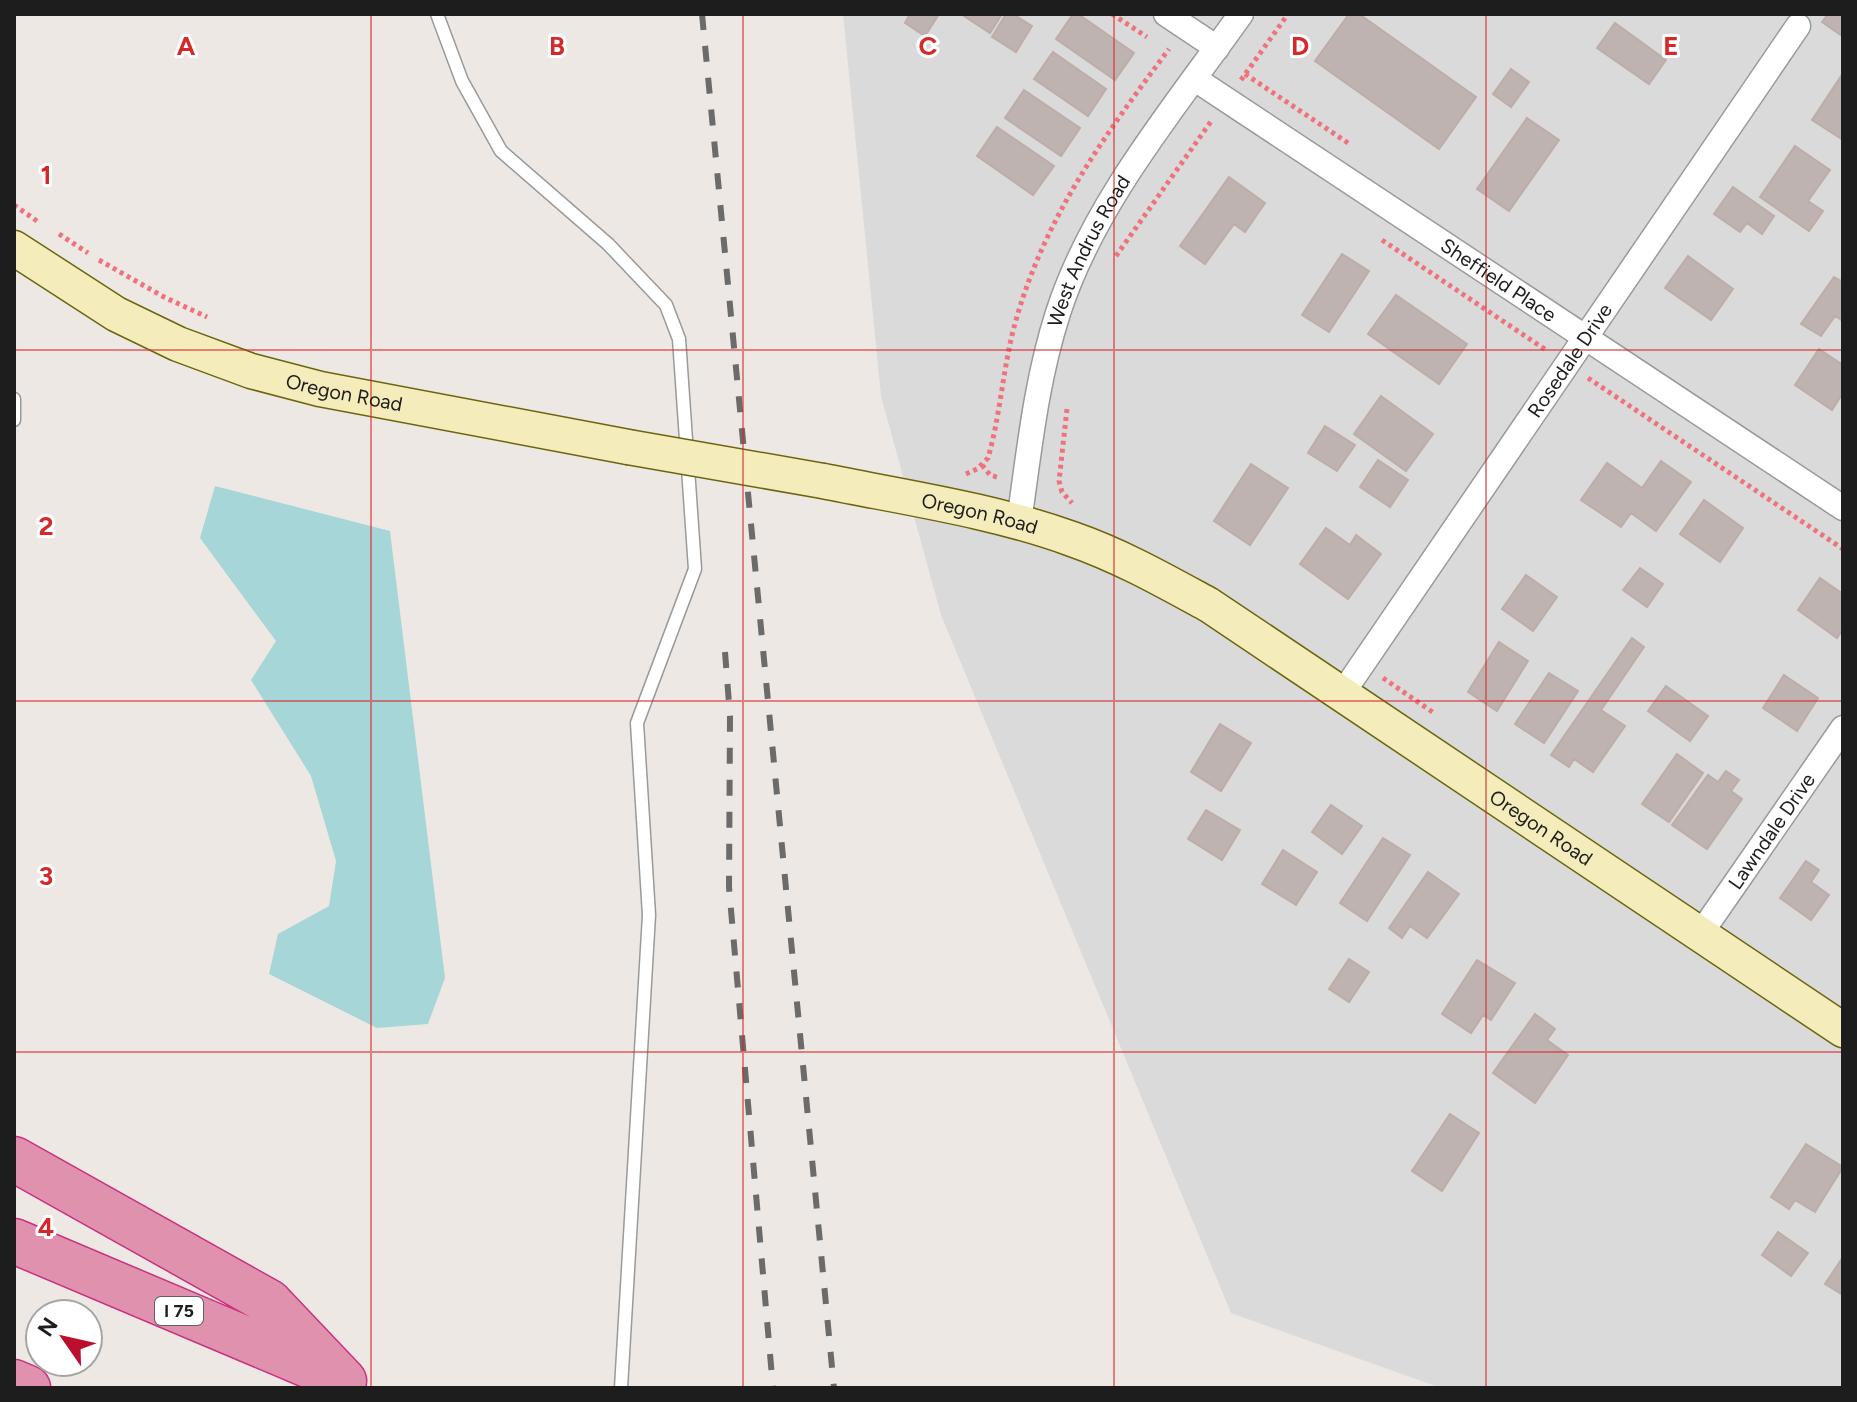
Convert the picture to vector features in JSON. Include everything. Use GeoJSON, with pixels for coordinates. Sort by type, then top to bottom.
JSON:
{"type":"FeatureCollection","features":[{"type":"Feature","properties":{"kind":"highway"},"geometry":{"type":"LineString","coordinates":[[14,1159],[269,1302],[353,1385]]}},
{"type":"Feature","properties":{"kind":"highway","name":"I 75"},"geometry":{"type":"LineString","coordinates":[[14,1241],[353,1385]]}},
{"type":"Feature","properties":{"kind":"highway"},"geometry":{"type":"LineString","coordinates":[[14,1382],[28,1388]]}},
{"type":"Feature","properties":{"kind":"street"},"geometry":{"type":"LineString","coordinates":[[1166,14],[1217,48]]}},
{"type":"Feature","properties":{"kind":"street","name":"West Andrus Road"},"geometry":{"type":"LineString","coordinates":[[1019,522],[1042,372],[1058,312],[1072,277],[1124,180],[1241,14]]}},
{"type":"Feature","properties":{"kind":"street","name":"Rosedale Drive"},"geometry":{"type":"LineString","coordinates":[[1342,694],[1798,26]]}},
{"type":"Feature","properties":{"kind":"street","name":"Sheffield Place"},"geometry":{"type":"LineString","coordinates":[[1195,79],[1843,508]]}},
{"type":"Feature","properties":{"kind":"street","name":"Oregon Road"},"geometry":{"type":"LineString","coordinates":[[14,248],[116,314],[178,344],[251,371],[320,389],[982,512],[1106,551],[1209,605],[1843,1030]]}},
{"type":"Feature","properties":{"kind":"street","name":"Lawndale Drive"},"geometry":{"type":"LineString","coordinates":[[1701,933],[1843,728]]}},
{"type":"Feature","properties":{"kind":"lane"},"geometry":{"type":"LineString","coordinates":[[437,14],[462,81],[501,151],[608,244],[666,305],[679,339],[695,569],[637,723],[649,915],[621,1388]]}},
{"type":"Feature","properties":{"kind":"lane"},"geometry":{"type":"LineString","coordinates":[[14,399],[14,420]]}},
{"type":"Feature","properties":{"kind":"path"},"geometry":{"type":"LineString","coordinates":[[1112,14],[1168,51]]}},
{"type":"Feature","properties":{"kind":"path"},"geometry":{"type":"LineString","coordinates":[[1110,266],[1124,242],[1288,14]]}},
{"type":"Feature","properties":{"kind":"path"},"geometry":{"type":"LineString","coordinates":[[958,476],[977,469],[988,458],[1014,327],[1053,224],[1075,181],[1187,28]]}},
{"type":"Feature","properties":{"kind":"path"},"geometry":{"type":"LineString","coordinates":[[1209,124],[1222,133]]}},
{"type":"Feature","properties":{"kind":"path"},"geometry":{"type":"LineString","coordinates":[[14,205],[44,225]]}},
{"type":"Feature","properties":{"kind":"path"},"geometry":{"type":"LineString","coordinates":[[57,233],[117,271],[210,318]]}},
{"type":"Feature","properties":{"kind":"path"},"geometry":{"type":"LineString","coordinates":[[1381,239],[1843,549]]}},
{"type":"Feature","properties":{"kind":"path"},"geometry":{"type":"LineString","coordinates":[[1067,404],[1059,481],[1062,492],[1077,508]]}},
{"type":"Feature","properties":{"kind":"path"},"geometry":{"type":"LineString","coordinates":[[1362,664],[1445,720]]}},
{"type":"Feature","properties":{"kind":"shaded area"},"geometry":{"type":"Polygon","coordinates":[[[843,14],[1843,14],[1843,1388],[1441,1388],[1231,1313],[941,615],[881,396],[843,14]]]}},
{"type":"Feature","properties":{"kind":"water"},"geometry":{"type":"Polygon","coordinates":[[[215,486],[390,531],[445,978],[428,1024],[377,1028],[269,974],[278,934],[329,906],[336,861],[311,776],[251,680],[276,641],[200,538],[215,486]]]}},
{"type":"Feature","properties":{"kind":"building"},"geometry":{"type":"Polygon","coordinates":[[[910,14],[939,14],[925,36],[905,23],[910,14]]]}},
{"type":"Feature","properties":{"kind":"building"},"geometry":{"type":"Polygon","coordinates":[[[961,14],[1002,14],[990,33],[961,14]]]}},
{"type":"Feature","properties":{"kind":"building"},"geometry":{"type":"Polygon","coordinates":[[[1006,14],[1013,14],[1032,26],[1016,52],[992,37],[1006,14]]]}},
{"type":"Feature","properties":{"kind":"building"},"geometry":{"type":"Polygon","coordinates":[[[1073,14],[1078,14],[1134,53],[1115,80],[1056,39],[1073,14]]]}},
{"type":"Feature","properties":{"kind":"building"},"geometry":{"type":"Polygon","coordinates":[[[1349,14],[1359,14],[1476,97],[1439,149],[1315,61],[1349,14]]]}},
{"type":"Feature","properties":{"kind":"building"},"geometry":{"type":"Polygon","coordinates":[[[1828,14],[1843,14],[1842,36],[1822,22],[1828,14]]]}},
{"type":"Feature","properties":{"kind":"building"},"geometry":{"type":"Polygon","coordinates":[[[1615,23],[1666,60],[1649,84],[1597,48],[1615,23]]]}},
{"type":"Feature","properties":{"kind":"building"},"geometry":{"type":"Polygon","coordinates":[[[1053,52],[1106,89],[1088,116],[1034,79],[1053,52]]]}},
{"type":"Feature","properties":{"kind":"building"},"geometry":{"type":"Polygon","coordinates":[[[1511,69],[1529,82],[1511,107],[1493,94],[1511,69]]]}},
{"type":"Feature","properties":{"kind":"building"},"geometry":{"type":"Polygon","coordinates":[[[1843,73],[1843,140],[1812,120],[1843,73]]]}},
{"type":"Feature","properties":{"kind":"building"},"geometry":{"type":"Polygon","coordinates":[[[1024,90],[1080,128],[1061,156],[1005,118],[1024,90]]]}},
{"type":"Feature","properties":{"kind":"building"},"geometry":{"type":"Polygon","coordinates":[[[1527,118],[1559,140],[1509,211],[1477,189],[1527,118]]]}},
{"type":"Feature","properties":{"kind":"building"},"geometry":{"type":"Polygon","coordinates":[[[997,127],[1054,166],[1033,195],[977,156],[997,127]]]}},
{"type":"Feature","properties":{"kind":"building"},"geometry":{"type":"Polygon","coordinates":[[[1795,146],[1830,170],[1808,201],[1823,211],[1809,231],[1760,197],[1795,146]]]}},
{"type":"Feature","properties":{"kind":"building"},"geometry":{"type":"Polygon","coordinates":[[[1229,177],[1265,203],[1245,232],[1234,224],[1205,264],[1180,246],[1229,177]]]}},
{"type":"Feature","properties":{"kind":"building"},"geometry":{"type":"Polygon","coordinates":[[[1733,187],[1774,216],[1762,234],[1747,223],[1740,232],[1714,214],[1733,187]]]}},
{"type":"Feature","properties":{"kind":"building"},"geometry":{"type":"Polygon","coordinates":[[[1342,254],[1369,271],[1329,332],[1302,315],[1342,254]]]}},
{"type":"Feature","properties":{"kind":"building"},"geometry":{"type":"Polygon","coordinates":[[[1688,256],[1733,289],[1711,320],[1665,288],[1688,256]]]}},
{"type":"Feature","properties":{"kind":"building"},"geometry":{"type":"Polygon","coordinates":[[[1834,277],[1843,282],[1843,321],[1835,316],[1821,336],[1801,324],[1834,277]]]}},
{"type":"Feature","properties":{"kind":"building"},"geometry":{"type":"Polygon","coordinates":[[[1396,295],[1467,344],[1439,384],[1368,334],[1396,295]]]}},
{"type":"Feature","properties":{"kind":"building"},"geometry":{"type":"Polygon","coordinates":[[[1819,349],[1843,365],[1843,393],[1832,410],[1795,385],[1819,349]]]}},
{"type":"Feature","properties":{"kind":"building"},"geometry":{"type":"Polygon","coordinates":[[[1381,396],[1433,434],[1406,471],[1354,434],[1381,396]]]}},
{"type":"Feature","properties":{"kind":"building"},"geometry":{"type":"Polygon","coordinates":[[[1325,426],[1355,445],[1337,471],[1308,453],[1325,426]]]}},
{"type":"Feature","properties":{"kind":"building"},"geometry":{"type":"Polygon","coordinates":[[[1378,460],[1408,480],[1390,507],[1360,487],[1378,460]]]}},
{"type":"Feature","properties":{"kind":"building"},"geometry":{"type":"Polygon","coordinates":[[[1661,461],[1691,482],[1656,531],[1631,513],[1621,527],[1581,500],[1607,463],[1642,488],[1661,461]]]}},
{"type":"Feature","properties":{"kind":"building"},"geometry":{"type":"Polygon","coordinates":[[[1251,464],[1288,488],[1250,545],[1214,521],[1251,464]]]}},
{"type":"Feature","properties":{"kind":"building"},"geometry":{"type":"Polygon","coordinates":[[[1704,500],[1743,528],[1720,562],[1680,534],[1704,500]]]}},
{"type":"Feature","properties":{"kind":"building"},"geometry":{"type":"Polygon","coordinates":[[[1326,528],[1350,545],[1356,535],[1381,554],[1348,599],[1300,564],[1326,528]]]}},
{"type":"Feature","properties":{"kind":"building"},"geometry":{"type":"Polygon","coordinates":[[[1640,568],[1663,584],[1647,607],[1623,590],[1640,568]]]}},
{"type":"Feature","properties":{"kind":"building"},"geometry":{"type":"Polygon","coordinates":[[[1526,575],[1557,597],[1533,631],[1502,609],[1526,575]]]}},
{"type":"Feature","properties":{"kind":"building"},"geometry":{"type":"Polygon","coordinates":[[[1820,578],[1843,594],[1843,629],[1837,638],[1798,610],[1820,578]]]}},
{"type":"Feature","properties":{"kind":"building"},"geometry":{"type":"Polygon","coordinates":[[[1632,638],[1644,647],[1601,710],[1625,726],[1593,772],[1574,759],[1569,767],[1551,755],[1632,638]]]}},
{"type":"Feature","properties":{"kind":"building"},"geometry":{"type":"Polygon","coordinates":[[[1499,642],[1528,661],[1497,711],[1468,692],[1499,642]]]}},
{"type":"Feature","properties":{"kind":"building"},"geometry":{"type":"Polygon","coordinates":[[[1549,673],[1578,691],[1544,743],[1515,724],[1549,673]]]}},
{"type":"Feature","properties":{"kind":"building"},"geometry":{"type":"Polygon","coordinates":[[[1784,675],[1818,698],[1797,731],[1763,708],[1784,675]]]}},
{"type":"Feature","properties":{"kind":"building"},"geometry":{"type":"Polygon","coordinates":[[[1666,686],[1708,716],[1690,741],[1648,711],[1666,686]]]}},
{"type":"Feature","properties":{"kind":"building"},"geometry":{"type":"Polygon","coordinates":[[[1220,724],[1251,743],[1221,791],[1191,772],[1220,724]]]}},
{"type":"Feature","properties":{"kind":"building"},"geometry":{"type":"Polygon","coordinates":[[[1677,754],[1703,773],[1669,822],[1642,804],[1677,754]]]}},
{"type":"Feature","properties":{"kind":"building"},"geometry":{"type":"Polygon","coordinates":[[[1726,771],[1739,780],[1731,791],[1742,799],[1707,849],[1672,825],[1708,775],[1718,782],[1726,771]]]}},
{"type":"Feature","properties":{"kind":"building"},"geometry":{"type":"Polygon","coordinates":[[[1331,805],[1362,826],[1342,854],[1312,832],[1331,805]]]}},
{"type":"Feature","properties":{"kind":"building"},"geometry":{"type":"Polygon","coordinates":[[[1206,810],[1240,830],[1222,860],[1188,839],[1206,810]]]}},
{"type":"Feature","properties":{"kind":"building"},"geometry":{"type":"Polygon","coordinates":[[[1383,838],[1410,855],[1367,921],[1340,903],[1383,838]]]}},
{"type":"Feature","properties":{"kind":"building"},"geometry":{"type":"Polygon","coordinates":[[[1283,850],[1317,872],[1296,905],[1262,884],[1283,850]]]}},
{"type":"Feature","properties":{"kind":"building"},"geometry":{"type":"Polygon","coordinates":[[[1806,861],[1819,870],[1811,882],[1829,895],[1811,920],[1780,898],[1806,861]]]}},
{"type":"Feature","properties":{"kind":"building"},"geometry":{"type":"Polygon","coordinates":[[[1428,872],[1459,894],[1427,938],[1410,926],[1402,938],[1389,928],[1428,872]]]}},
{"type":"Feature","properties":{"kind":"building"},"geometry":{"type":"Polygon","coordinates":[[[1349,959],[1369,972],[1349,1002],[1329,989],[1349,959]]]}},
{"type":"Feature","properties":{"kind":"building"},"geometry":{"type":"Polygon","coordinates":[[[1477,960],[1515,983],[1491,1020],[1483,1015],[1471,1033],[1442,1014],[1477,960]]]}},
{"type":"Feature","properties":{"kind":"building"},"geometry":{"type":"Polygon","coordinates":[[[1535,1014],[1555,1029],[1547,1040],[1568,1055],[1535,1103],[1493,1073],[1535,1014]]]}},
{"type":"Feature","properties":{"kind":"building"},"geometry":{"type":"Polygon","coordinates":[[[1450,1114],[1479,1133],[1442,1191],[1412,1171],[1450,1114]]]}},
{"type":"Feature","properties":{"kind":"building"},"geometry":{"type":"Polygon","coordinates":[[[1806,1144],[1843,1167],[1815,1212],[1795,1200],[1789,1209],[1771,1197],[1806,1144]]]}},
{"type":"Feature","properties":{"kind":"building"},"geometry":{"type":"Polygon","coordinates":[[[1778,1232],[1808,1253],[1791,1276],[1762,1255],[1778,1232]]]}},
{"type":"Feature","properties":{"kind":"building"},"geometry":{"type":"Polygon","coordinates":[[[1843,1257],[1843,1295],[1825,1284],[1843,1257]]]}},
{"type":"Feature","properties":{"kind":"railway"},"geometry":{"type":"LineString","coordinates":[[702,14],[834,1388]]}},
{"type":"Feature","properties":{"kind":"railway"},"geometry":{"type":"LineString","coordinates":[[725,652],[730,716],[729,887],[773,1388]]}}]}
